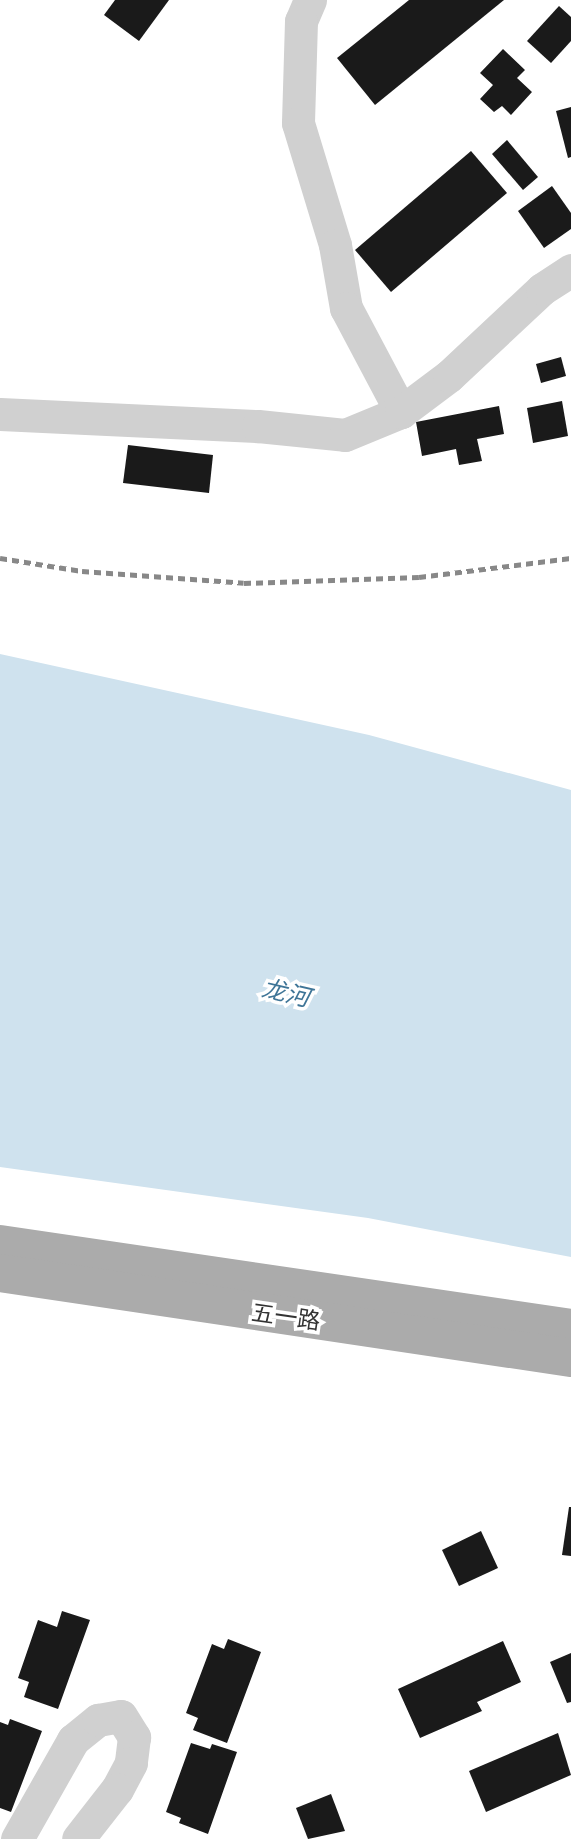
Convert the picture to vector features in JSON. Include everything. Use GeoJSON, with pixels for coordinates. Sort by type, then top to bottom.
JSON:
{"type":"FeatureCollection","features":[{"type":"Feature","properties":{"kind":"main road","name":"五一路"},"geometry":{"type":"LineString","coordinates":[[0,1244],[571,1328]]}},
{"type":"Feature","properties":{"kind":"main road","name":"五一路"},"geometry":{"type":"LineString","coordinates":[[0,1273],[571,1358]]}},
{"type":"Feature","properties":{"kind":"street"},"geometry":{"type":"LineString","coordinates":[[310,0],[301,21],[298,123],[335,245],[346,308],[401,412]]}},
{"type":"Feature","properties":{"kind":"street"},"geometry":{"type":"LineString","coordinates":[[0,414],[258,426],[345,435],[401,412],[449,376],[542,289],[571,270]]}},
{"type":"Feature","properties":{"kind":"street"},"geometry":{"type":"LineString","coordinates":[[17,1839],[73,1740],[98,1720],[121,1716],[134,1737],[131,1763],[117,1789],[78,1839]]}},
{"type":"Feature","properties":{"kind":"water","name":"龙河"},"geometry":{"type":"Polygon","coordinates":[[[0,654],[369,735],[571,790],[571,1257],[368,1218],[0,1167],[0,654]]]}},
{"type":"Feature","properties":{"kind":"building"},"geometry":{"type":"Polygon","coordinates":[[[115,0],[169,0],[139,41],[104,15],[115,0]]]}},
{"type":"Feature","properties":{"kind":"building"},"geometry":{"type":"Polygon","coordinates":[[[409,0],[504,0],[375,105],[337,58],[409,0]]]}},
{"type":"Feature","properties":{"kind":"building"},"geometry":{"type":"Polygon","coordinates":[[[559,6],[571,17],[571,41],[551,63],[527,41],[559,6]]]}},
{"type":"Feature","properties":{"kind":"building"},"geometry":{"type":"Polygon","coordinates":[[[503,49],[525,70],[517,78],[532,92],[511,115],[502,106],[494,112],[480,99],[493,85],[480,73],[503,49]]]}},
{"type":"Feature","properties":{"kind":"building"},"geometry":{"type":"Polygon","coordinates":[[[571,107],[571,157],[568,158],[556,111],[571,107]]]}},
{"type":"Feature","properties":{"kind":"building"},"geometry":{"type":"Polygon","coordinates":[[[507,140],[538,177],[523,190],[492,154],[507,140]]]}},
{"type":"Feature","properties":{"kind":"building"},"geometry":{"type":"Polygon","coordinates":[[[471,151],[507,193],[391,292],[355,250],[471,151]]]}},
{"type":"Feature","properties":{"kind":"building"},"geometry":{"type":"Polygon","coordinates":[[[552,186],[571,213],[571,229],[544,248],[518,211],[552,186]]]}},
{"type":"Feature","properties":{"kind":"building"},"geometry":{"type":"Polygon","coordinates":[[[561,357],[566,376],[541,383],[536,364],[561,357]]]}},
{"type":"Feature","properties":{"kind":"building"},"geometry":{"type":"Polygon","coordinates":[[[562,401],[568,436],[533,443],[527,408],[562,401]]]}},
{"type":"Feature","properties":{"kind":"building"},"geometry":{"type":"Polygon","coordinates":[[[499,406],[504,434],[477,439],[482,461],[459,465],[456,449],[422,456],[416,422],[499,406]]]}},
{"type":"Feature","properties":{"kind":"building"},"geometry":{"type":"Polygon","coordinates":[[[128,445],[213,455],[209,493],[123,483],[128,445]]]}},
{"type":"Feature","properties":{"kind":"building"},"geometry":{"type":"Polygon","coordinates":[[[571,1507],[571,1556],[562,1555],[571,1507]]]}},
{"type":"Feature","properties":{"kind":"building"},"geometry":{"type":"Polygon","coordinates":[[[481,1531],[498,1568],[459,1586],[442,1550],[481,1531]]]}},
{"type":"Feature","properties":{"kind":"building"},"geometry":{"type":"Polygon","coordinates":[[[62,1611],[90,1620],[58,1709],[24,1697],[29,1682],[18,1678],[38,1620],[57,1627],[62,1611]]]}},
{"type":"Feature","properties":{"kind":"building"},"geometry":{"type":"Polygon","coordinates":[[[228,1639],[261,1652],[227,1743],[193,1730],[198,1718],[186,1713],[212,1644],[224,1649],[228,1639]]]}},
{"type":"Feature","properties":{"kind":"building"},"geometry":{"type":"Polygon","coordinates":[[[503,1641],[521,1682],[477,1702],[482,1711],[420,1738],[398,1689],[503,1641]]]}},
{"type":"Feature","properties":{"kind":"building"},"geometry":{"type":"Polygon","coordinates":[[[571,1653],[571,1702],[567,1703],[550,1662],[571,1653]]]}},
{"type":"Feature","properties":{"kind":"building"},"geometry":{"type":"Polygon","coordinates":[[[10,1719],[42,1731],[11,1812],[0,1808],[0,1722],[8,1725],[10,1719]]]}},
{"type":"Feature","properties":{"kind":"building"},"geometry":{"type":"Polygon","coordinates":[[[558,1733],[571,1775],[486,1812],[469,1771],[558,1733]]]}},
{"type":"Feature","properties":{"kind":"building"},"geometry":{"type":"Polygon","coordinates":[[[191,1743],[210,1749],[212,1744],[237,1752],[208,1834],[179,1823],[181,1818],[166,1812],[191,1743]]]}},
{"type":"Feature","properties":{"kind":"building"},"geometry":{"type":"Polygon","coordinates":[[[331,1794],[345,1831],[308,1839],[296,1808],[331,1794]]]}},
{"type":"Feature","properties":{"kind":"railway"},"geometry":{"type":"LineString","coordinates":[[0,558],[82,571],[244,583],[419,577],[571,558]]}}]}
